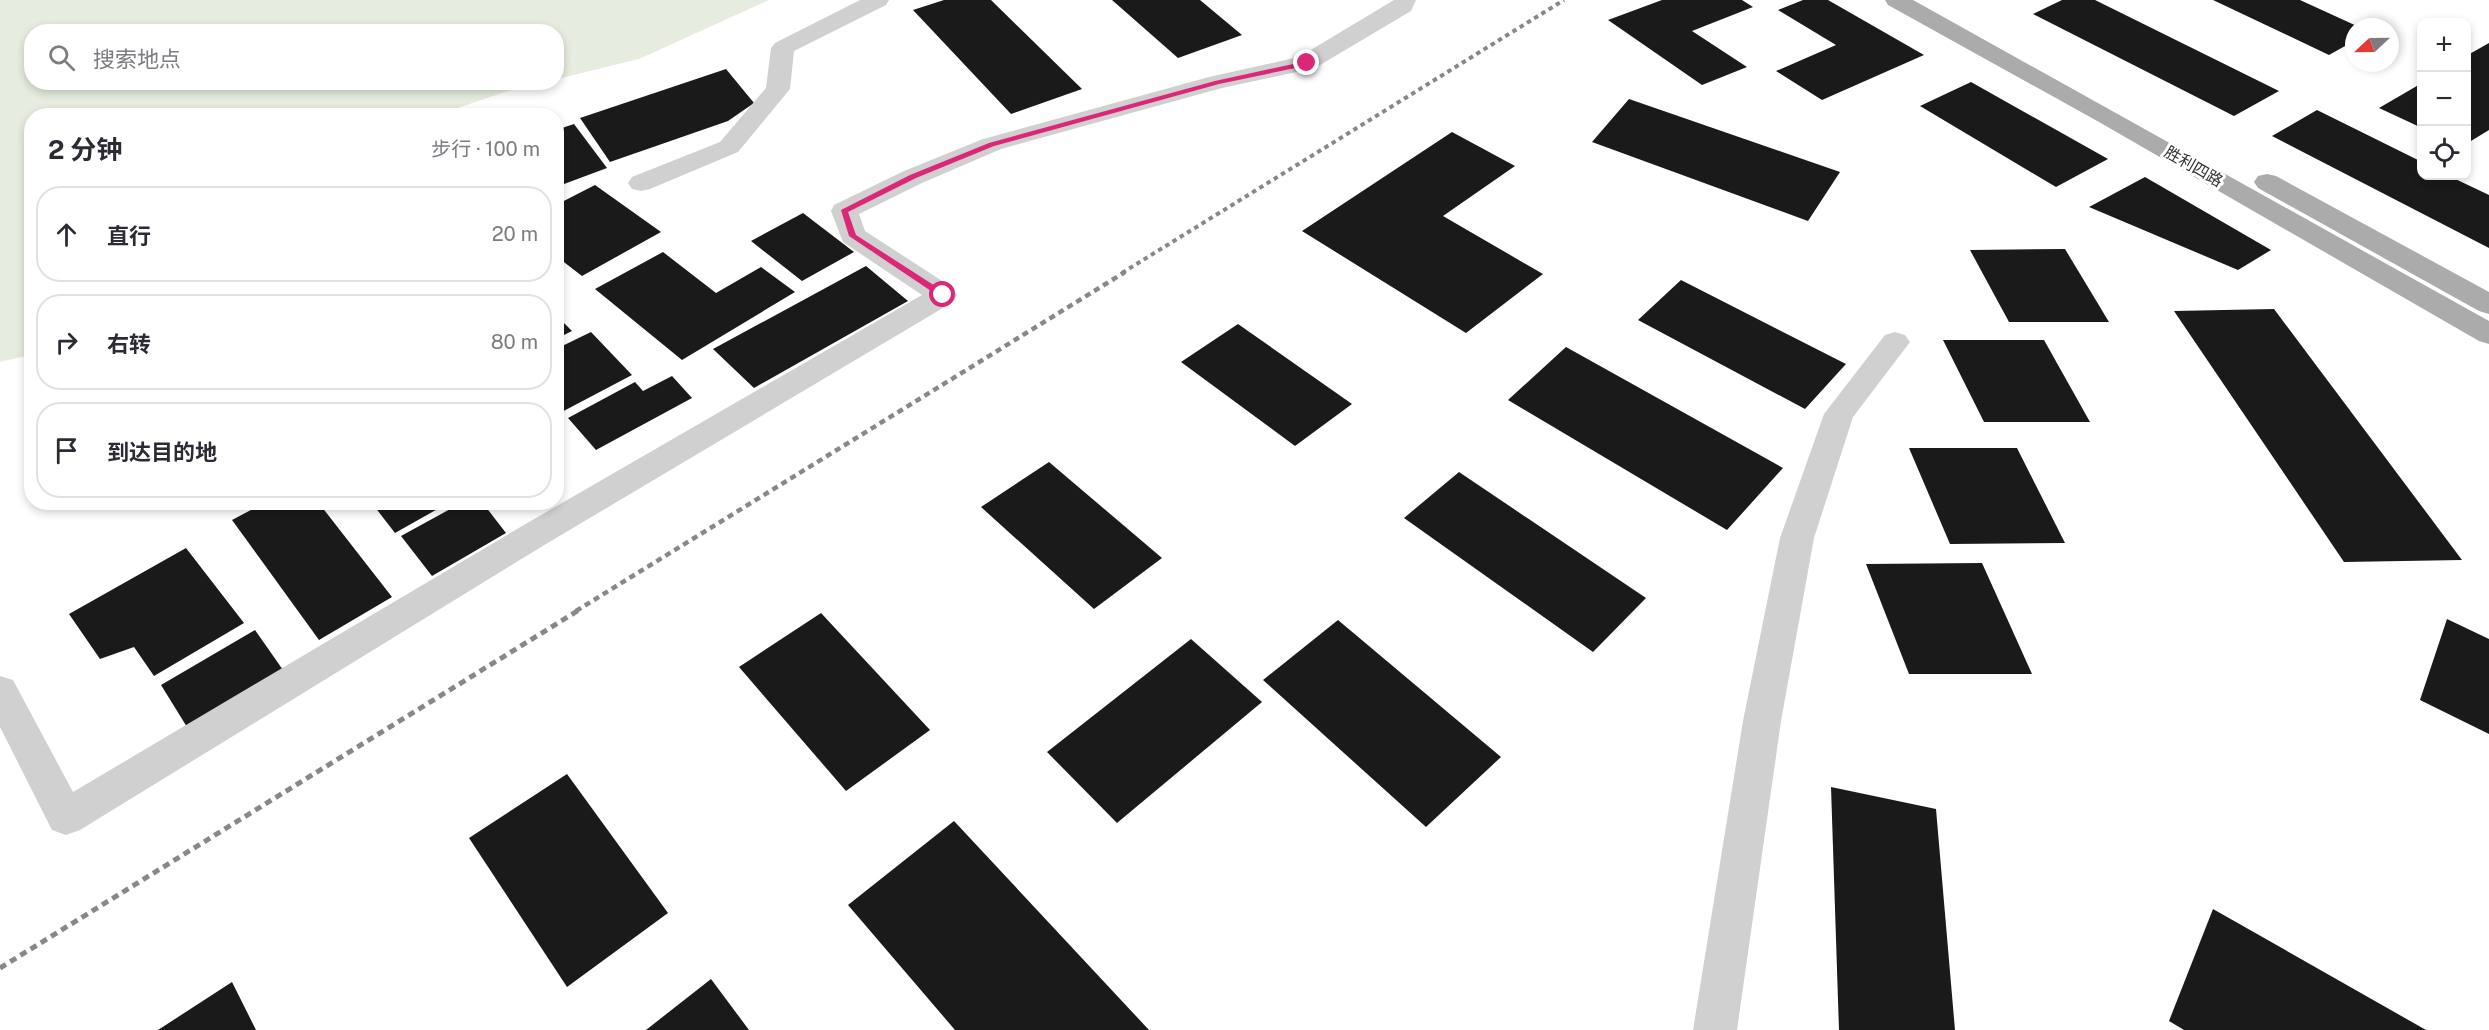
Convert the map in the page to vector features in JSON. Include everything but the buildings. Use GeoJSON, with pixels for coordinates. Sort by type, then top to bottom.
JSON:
{"type":"FeatureCollection","features":[{"type":"Feature","properties":{"kind":"main road","name":"胜利四路"},"geometry":{"type":"LineString","coordinates":[[1896,0],[2108,117],[2489,334]]}},
{"type":"Feature","properties":{"kind":"main road","name":"胜利四路"},"geometry":{"type":"LineString","coordinates":[[1936,0],[2489,304]]}},
{"type":"Feature","properties":{"kind":"street"},"geometry":{"type":"LineString","coordinates":[[641,183],[729,147],[778,89],[783,48],[878,0]]}},
{"type":"Feature","properties":{"kind":"street"},"geometry":{"type":"LineString","coordinates":[[0,691],[66,817],[529,538],[943,295],[853,236],[844,211],[913,177],[992,144],[1218,82],[1307,63],[1403,6],[1405,0]]}},
{"type":"Feature","properties":{"kind":"street"},"geometry":{"type":"LineString","coordinates":[[1715,1030],[1761,721],[1797,538],[1839,414],[1895,342]]}},
{"type":"Feature","properties":{"kind":"shaded area"},"geometry":{"type":"Polygon","coordinates":[[[0,0],[769,0],[639,59],[564,77],[564,24],[24,24],[24,90],[512,90],[458,108],[24,108],[24,356],[0,362],[0,0]]]}},
{"type":"Feature","properties":{"kind":"railway"},"geometry":{"type":"LineString","coordinates":[[1122,273],[1564,0]]}},
{"type":"Feature","properties":{"kind":"railway"},"geometry":{"type":"LineString","coordinates":[[576,611],[1125,272]]}},
{"type":"Feature","properties":{"kind":"railway"},"geometry":{"type":"LineString","coordinates":[[0,968],[579,610]]}},
{"type":"Feature","properties":{"kind":"route"},"geometry":{"type":"LineString","coordinates":[[943,295],[853,236],[844,211],[913,177],[992,144],[1218,82],[1307,63]]}}]}
